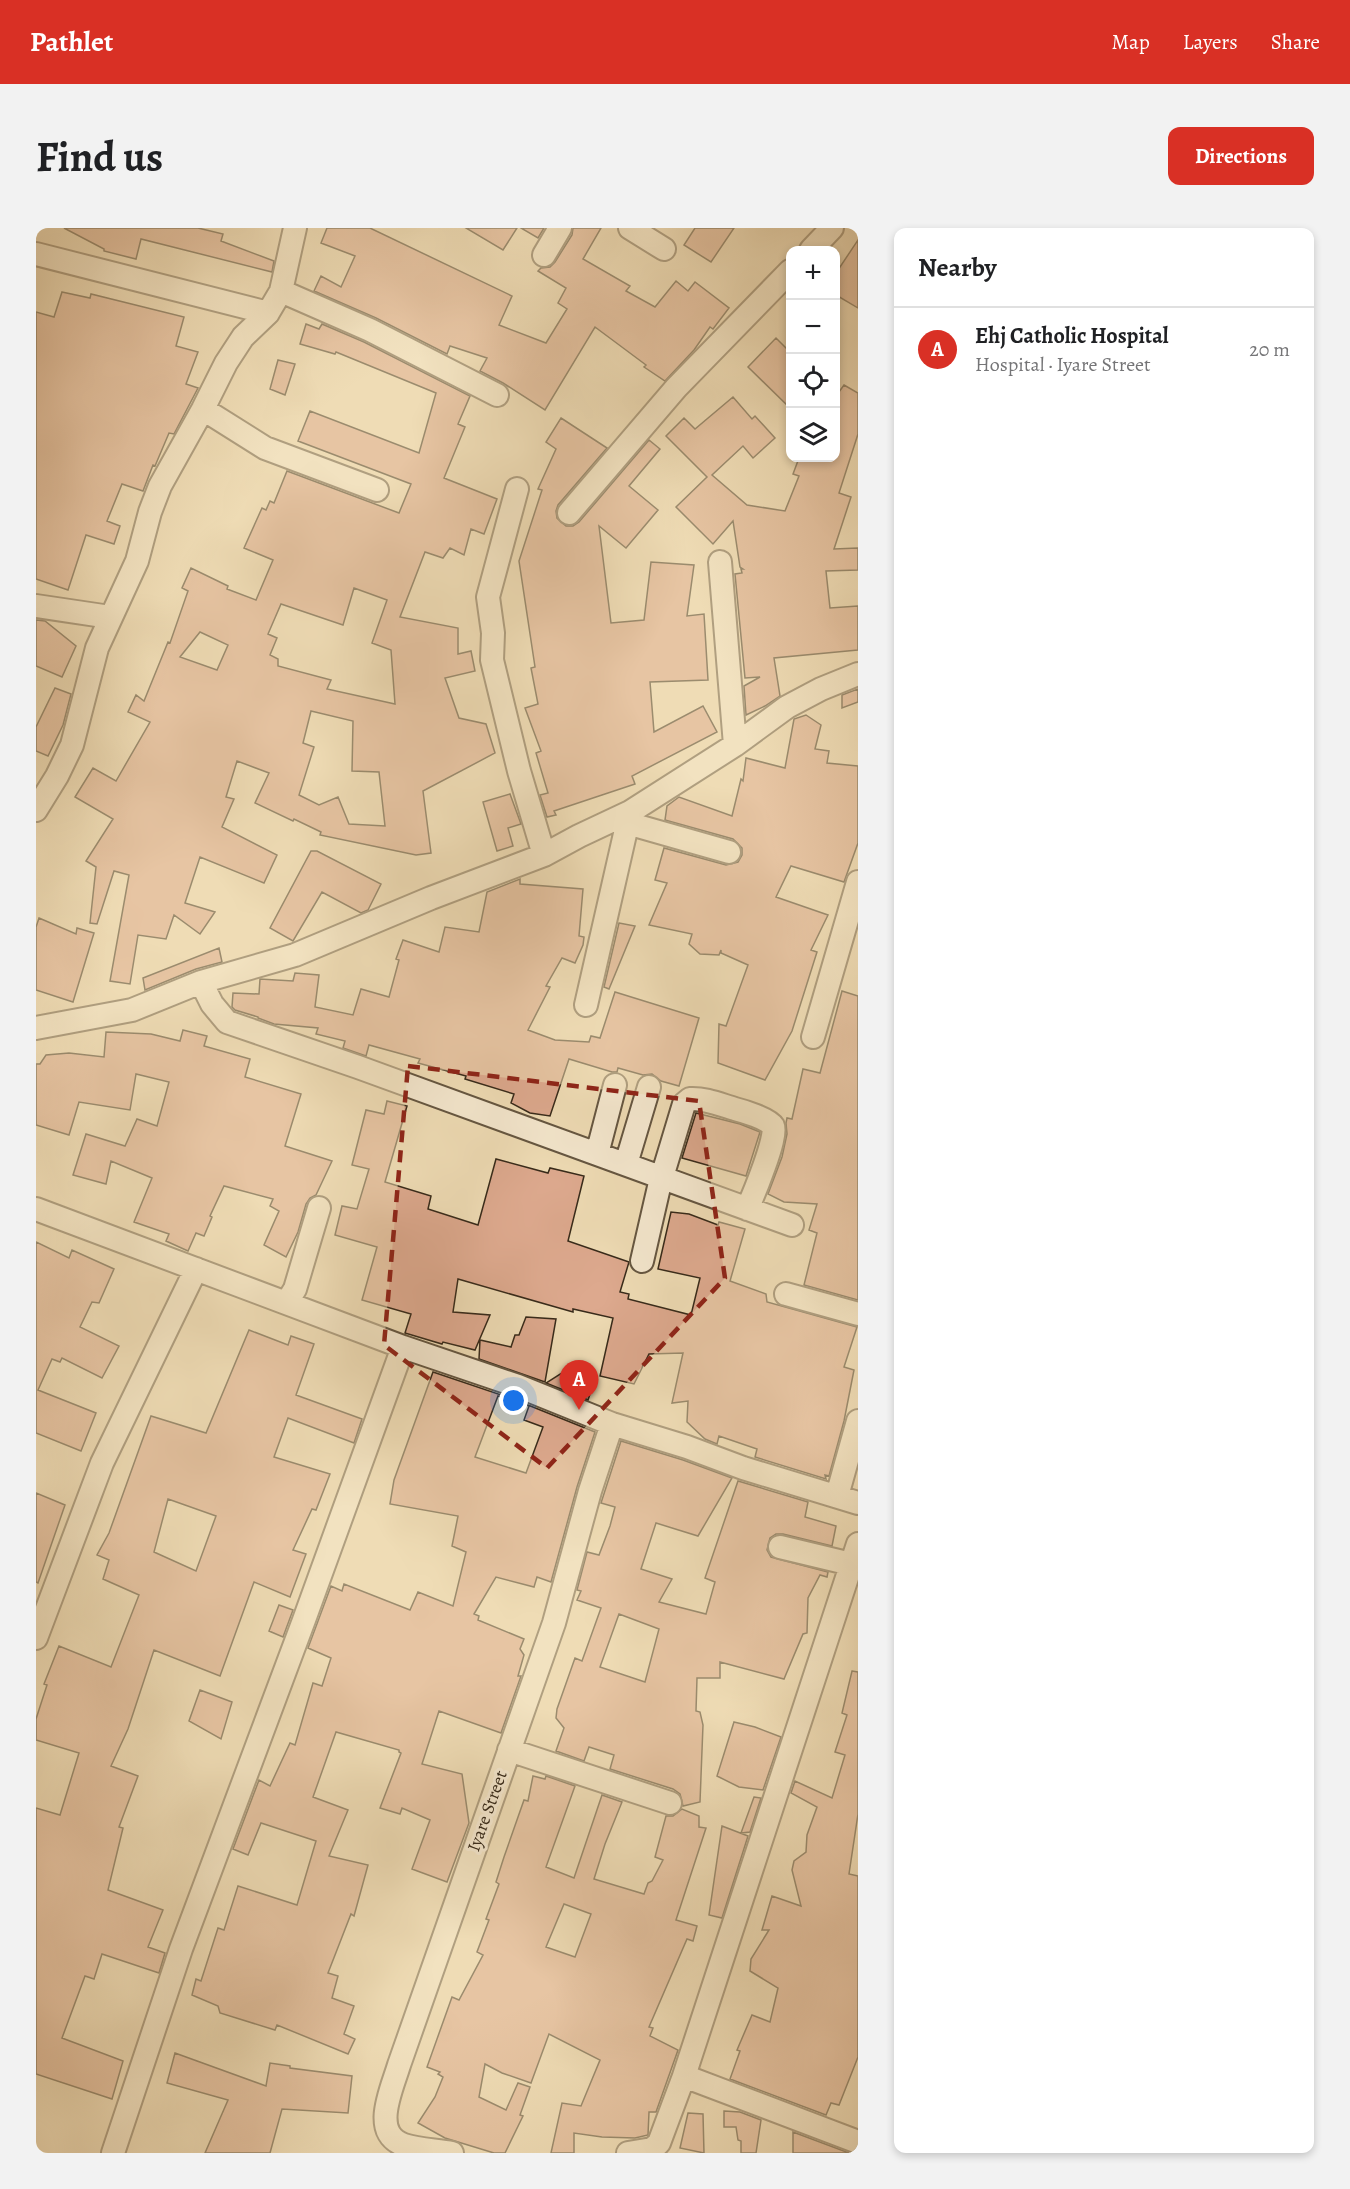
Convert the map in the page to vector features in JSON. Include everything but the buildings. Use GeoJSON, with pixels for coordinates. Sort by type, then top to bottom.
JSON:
{"type":"FeatureCollection","features":[{"type":"Feature","properties":{"kind":"street"},"geometry":{"type":"LineString","coordinates":[[36,810],[57,776],[72,745],[97,648],[137,561],[150,512],[160,486],[204,409],[226,363],[243,337],[268,313],[281,291],[295,228]]}},
{"type":"Feature","properties":{"kind":"street"},"geometry":{"type":"LineString","coordinates":[[543,255],[560,228]]}},
{"type":"Feature","properties":{"kind":"street"},"geometry":{"type":"LineString","coordinates":[[630,228],[664,249]]}},
{"type":"Feature","properties":{"kind":"street"},"geometry":{"type":"LineString","coordinates":[[815,246],[832,228]]}},
{"type":"Feature","properties":{"kind":"street"},"geometry":{"type":"LineString","coordinates":[[36,254],[268,313]]}},
{"type":"Feature","properties":{"kind":"street"},"geometry":{"type":"LineString","coordinates":[[569,513],[676,388],[786,276]]}},
{"type":"Feature","properties":{"kind":"street"},"geometry":{"type":"LineString","coordinates":[[281,291],[370,330],[498,395]]}},
{"type":"Feature","properties":{"kind":"street"},"geometry":{"type":"LineString","coordinates":[[204,409],[265,448],[377,490]]}},
{"type":"Feature","properties":{"kind":"street"},"geometry":{"type":"LineString","coordinates":[[517,489],[488,597],[493,633],[492,660],[519,771],[544,855]]}},
{"type":"Feature","properties":{"kind":"street"},"geometry":{"type":"LineString","coordinates":[[720,562],[735,745]]}},
{"type":"Feature","properties":{"kind":"street"},"geometry":{"type":"LineString","coordinates":[[36,606],[110,617]]}},
{"type":"Feature","properties":{"kind":"street"},"geometry":{"type":"LineString","coordinates":[[36,1028],[132,1010],[201,982],[295,955],[431,898],[544,855],[579,836],[629,818],[787,707],[821,689],[858,674]]}},
{"type":"Feature","properties":{"kind":"street"},"geometry":{"type":"LineString","coordinates":[[629,818],[729,852]]}},
{"type":"Feature","properties":{"kind":"street"},"geometry":{"type":"LineString","coordinates":[[586,1005],[629,818]]}},
{"type":"Feature","properties":{"kind":"street"},"geometry":{"type":"LineString","coordinates":[[813,1037],[858,882]]}},
{"type":"Feature","properties":{"kind":"street"},"geometry":{"type":"LineString","coordinates":[[201,982],[212,1004],[226,1022],[358,1067],[792,1225]]}},
{"type":"Feature","properties":{"kind":"street"},"geometry":{"type":"LineString","coordinates":[[597,1154],[615,1085]]}},
{"type":"Feature","properties":{"kind":"street"},"geometry":{"type":"LineString","coordinates":[[627,1164],[649,1087]]}},
{"type":"Feature","properties":{"kind":"street"},"geometry":{"type":"LineString","coordinates":[[642,1261],[658,1187],[684,1104],[690,1099],[744,1111],[769,1121],[773,1125],[770,1149],[747,1209]]}},
{"type":"Feature","properties":{"kind":"street"},"geometry":{"type":"LineString","coordinates":[[287,1302],[295,1289],[319,1208]]}},
{"type":"Feature","properties":{"kind":"street"},"geometry":{"type":"LineString","coordinates":[[36,1209],[403,1347],[518,1386],[612,1424],[848,1500],[858,1421]]}},
{"type":"Feature","properties":{"kind":"street"},"geometry":{"type":"LineString","coordinates":[[36,1638],[102,1463],[196,1269]]}},
{"type":"Feature","properties":{"kind":"street"},"geometry":{"type":"LineString","coordinates":[[786,1294],[858,1314]]}},
{"type":"Feature","properties":{"kind":"street"},"geometry":{"type":"LineString","coordinates":[[113,2153],[181,1949],[403,1347]]}},
{"type":"Feature","properties":{"kind":"street","name":"Iyare Street"},"geometry":{"type":"LineString","coordinates":[[452,2153],[404,2145],[392,2138],[386,2129],[386,2113],[399,2065],[554,1623],[590,1491],[612,1424]]}},
{"type":"Feature","properties":{"kind":"street"},"geometry":{"type":"LineString","coordinates":[[628,2153],[652,2149],[659,2143],[684,2076],[855,1554],[780,1547]]}},
{"type":"Feature","properties":{"kind":"street"},"geometry":{"type":"LineString","coordinates":[[509,1750],[670,1803]]}},
{"type":"Feature","properties":{"kind":"street"},"geometry":{"type":"LineString","coordinates":[[684,2076],[858,2142]]}},
{"type":"Feature","properties":{"kind":"highlighted area"},"geometry":{"type":"Polygon","coordinates":[[[408,1066],[699,1101],[725,1278],[547,1468],[384,1345],[408,1066]]]}},
{"type":"Feature","properties":{"kind":"place","name":"Ehj Catholic Hospital"},"geometry":{"type":"Point","coordinates":[579,1410]}}]}
